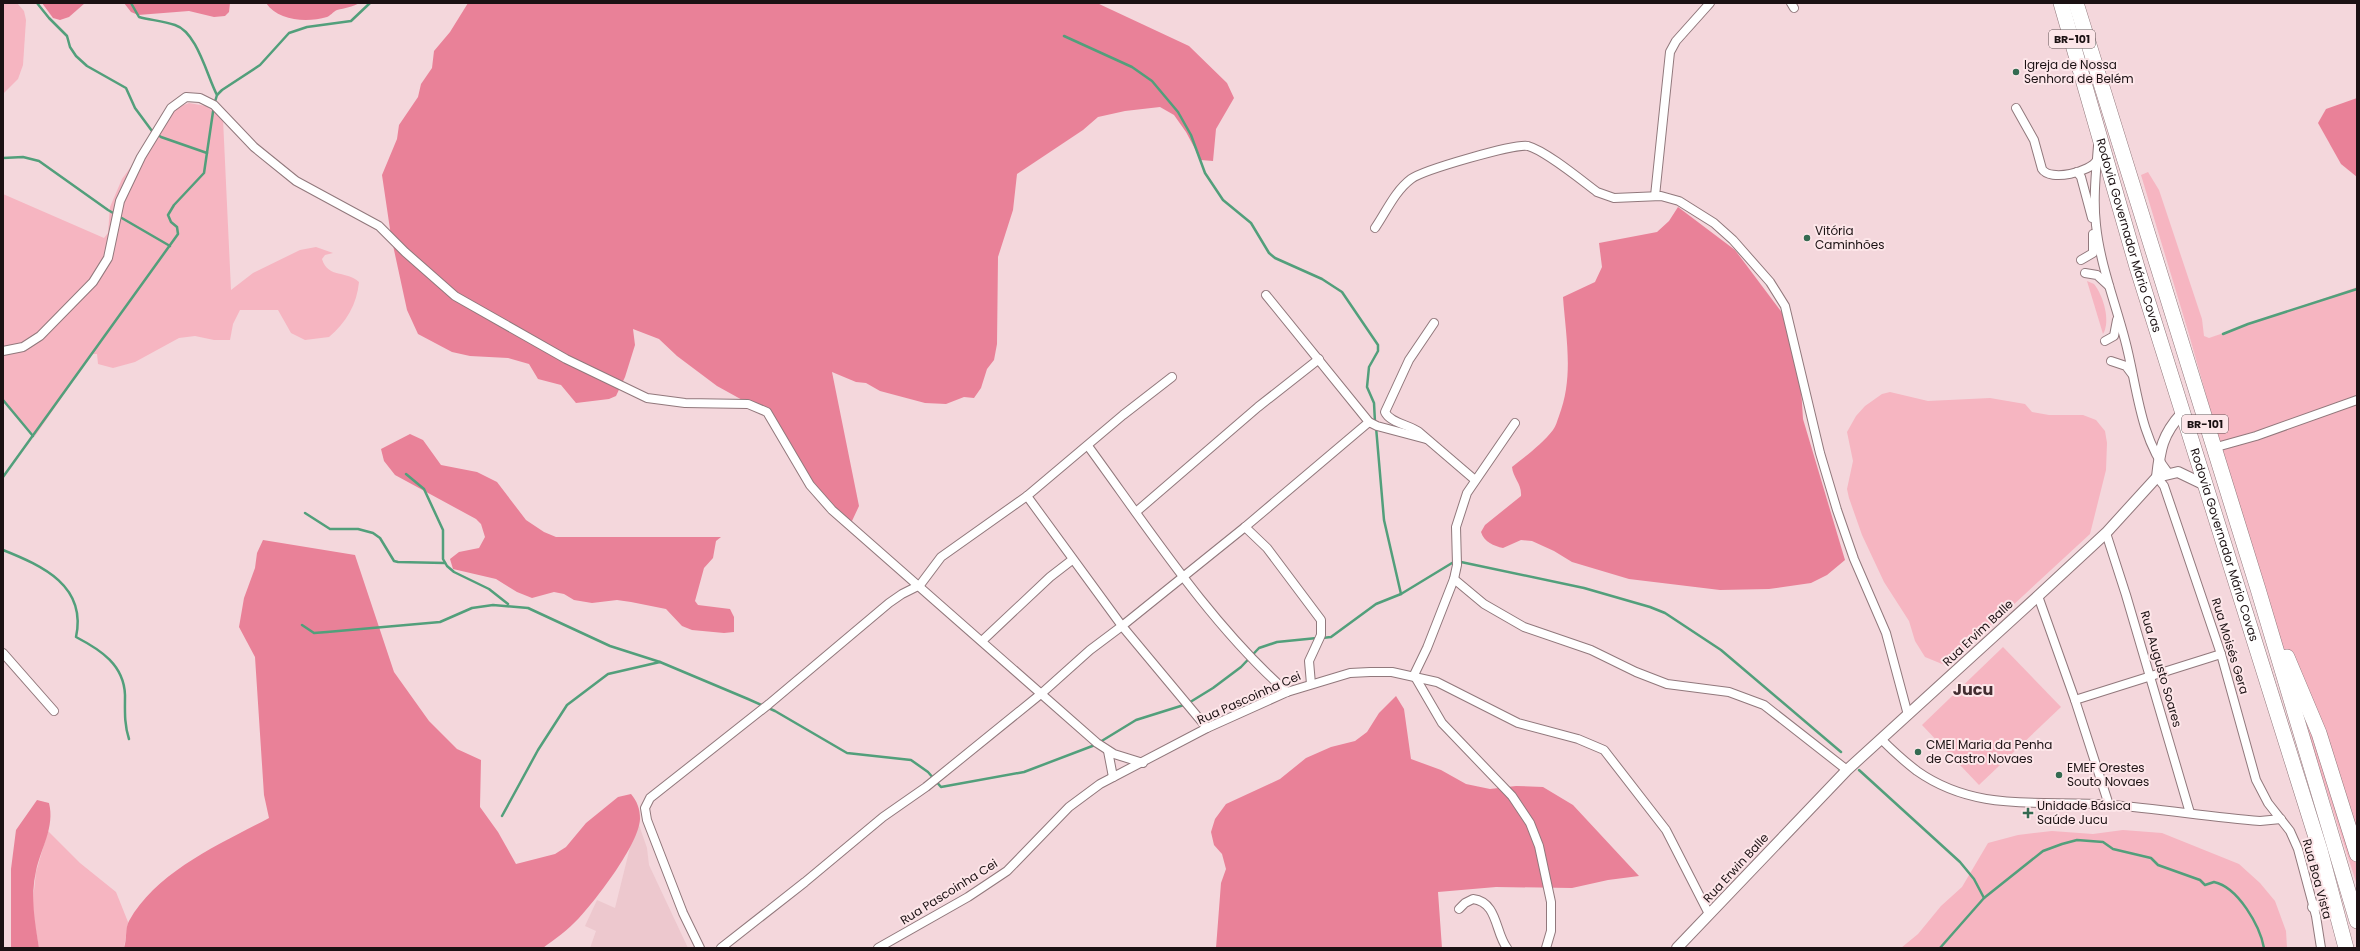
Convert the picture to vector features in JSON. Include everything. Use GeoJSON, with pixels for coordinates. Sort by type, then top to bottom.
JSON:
{"type":"FeatureCollection","features":[{"type":"Feature","properties":{"kind":"highway","name":"Rodovia Governador Mário Covas"},"geometry":{"type":"LineString","coordinates":[[2061,3],[2137,267],[2320,850],[2346,948]]}},
{"type":"Feature","properties":{"kind":"highway","name":"Rodovia Governador Mário Covas"},"geometry":{"type":"LineString","coordinates":[[2076,3],[2258,590],[2357,921]]}},
{"type":"Feature","properties":{"kind":"highway"},"geometry":{"type":"LineString","coordinates":[[2258,590],[2319,733],[2357,854]]}},
{"type":"Feature","properties":{"kind":"street"},"geometry":{"type":"LineString","coordinates":[[1656,196],[1670,52],[1676,41],[1710,3]]}},
{"type":"Feature","properties":{"kind":"street"},"geometry":{"type":"LineString","coordinates":[[3,351],[15,350],[36,340],[93,282],[108,258],[120,201],[140,157],[172,108],[186,97],[200,98],[214,105],[254,147],[296,181],[379,226],[405,252],[455,296],[566,359],[647,398],[685,403],[748,404],[767,412],[773,419],[810,485],[849,527],[920,585],[1108,751],[1143,763]]}},
{"type":"Feature","properties":{"kind":"street"},"geometry":{"type":"LineString","coordinates":[[2016,108],[2034,140],[2044,172],[2054,176],[2077,172],[2090,168],[2097,160]]}},
{"type":"Feature","properties":{"kind":"street"},"geometry":{"type":"LineString","coordinates":[[2098,241],[2095,208],[2099,132]]}},
{"type":"Feature","properties":{"kind":"street"},"geometry":{"type":"LineString","coordinates":[[1375,228],[1398,193],[1412,178],[1487,153],[1519,145],[1538,151],[1605,196],[1614,198],[1656,196],[1679,201],[1714,223],[1733,240],[1770,282],[1785,306],[1820,453],[1854,559],[1886,633],[1908,715]]}},
{"type":"Feature","properties":{"kind":"street"},"geometry":{"type":"LineString","coordinates":[[2077,172],[2081,177],[2093,221],[2146,430],[2159,461],[2169,474]]}},
{"type":"Feature","properties":{"kind":"street"},"geometry":{"type":"LineString","coordinates":[[2081,260],[2093,253],[2093,221]]}},
{"type":"Feature","properties":{"kind":"street"},"geometry":{"type":"LineString","coordinates":[[2085,273],[2098,275],[2110,287]]}},
{"type":"Feature","properties":{"kind":"street"},"geometry":{"type":"LineString","coordinates":[[1266,295],[1369,422],[1377,426],[1430,440]]}},
{"type":"Feature","properties":{"kind":"street"},"geometry":{"type":"LineString","coordinates":[[2105,341],[2114,336],[2117,314]]}},
{"type":"Feature","properties":{"kind":"street"},"geometry":{"type":"LineString","coordinates":[[1434,323],[1409,360],[1385,412],[1389,418],[1412,426],[1475,480]]}},
{"type":"Feature","properties":{"kind":"street"},"geometry":{"type":"LineString","coordinates":[[1136,512],[1258,407],[1319,359]]}},
{"type":"Feature","properties":{"kind":"street"},"geometry":{"type":"LineString","coordinates":[[2111,361],[2126,366],[2134,378]]}},
{"type":"Feature","properties":{"kind":"street"},"geometry":{"type":"LineString","coordinates":[[700,948],[683,913],[647,820],[645,808],[650,798],[769,704],[889,603],[902,594],[920,585],[941,557],[1027,496],[1172,377]]}},
{"type":"Feature","properties":{"kind":"street"},"geometry":{"type":"LineString","coordinates":[[2213,448],[2256,436],[2357,400]]}},
{"type":"Feature","properties":{"kind":"street"},"geometry":{"type":"LineString","coordinates":[[2182,413],[2170,426],[2160,446],[2158,477],[2178,472],[2204,484]]}},
{"type":"Feature","properties":{"kind":"street"},"geometry":{"type":"LineString","coordinates":[[720,948],[805,882],[884,817],[926,787],[1042,693],[1090,650],[1245,527],[1369,422]]}},
{"type":"Feature","properties":{"kind":"street"},"geometry":{"type":"LineString","coordinates":[[1515,423],[1467,493],[1456,527],[1457,566],[1454,579],[1427,648],[1414,675],[1442,723],[1512,796],[1530,823],[1539,846],[1551,902],[1551,931],[1546,948]]}},
{"type":"Feature","properties":{"kind":"street"},"geometry":{"type":"LineString","coordinates":[[1088,446],[1184,576],[1244,649],[1287,692]]}},
{"type":"Feature","properties":{"kind":"street","name":"Rua Ervim Balle"},"geometry":{"type":"LineString","coordinates":[[1813,805],[1881,738],[2106,533],[2158,477]]}},
{"type":"Feature","properties":{"kind":"street","name":"Rua Moisés Gera"},"geometry":{"type":"LineString","coordinates":[[2158,477],[2164,486],[2221,654],[2256,780],[2268,803],[2281,819]]}},
{"type":"Feature","properties":{"kind":"street"},"geometry":{"type":"LineString","coordinates":[[1027,496],[1072,560],[1122,626],[1207,728]]}},
{"type":"Feature","properties":{"kind":"street"},"geometry":{"type":"LineString","coordinates":[[1245,527],[1267,548],[1321,620],[1321,635],[1308,661],[1310,684]]}},
{"type":"Feature","properties":{"kind":"street","name":"Rua Augusto Soares"},"geometry":{"type":"LineString","coordinates":[[2106,533],[2190,813]]}},
{"type":"Feature","properties":{"kind":"street"},"geometry":{"type":"LineString","coordinates":[[982,641],[1050,577],[1072,560]]}},
{"type":"Feature","properties":{"kind":"street"},"geometry":{"type":"LineString","coordinates":[[1454,579],[1484,604],[1524,627],[1591,650],[1636,672],[1667,684],[1729,692],[1747,697],[1764,705],[1847,770]]}},
{"type":"Feature","properties":{"kind":"street"},"geometry":{"type":"LineString","coordinates":[[2038,596],[2075,700],[2109,804]]}},
{"type":"Feature","properties":{"kind":"street"},"geometry":{"type":"LineString","coordinates":[[3,654],[54,711]]}},
{"type":"Feature","properties":{"kind":"street"},"geometry":{"type":"LineString","coordinates":[[2075,700],[2221,654]]}},
{"type":"Feature","properties":{"kind":"street","name":"Rua Pascoinha Cei"},"geometry":{"type":"LineString","coordinates":[[878,948],[968,897],[1007,870],[1069,807],[1113,777],[1143,763],[1207,728],[1287,692],[1350,673],[1392,672],[1414,675],[1437,682],[1518,723],[1578,739],[1604,750],[1666,830],[1709,914]]}},
{"type":"Feature","properties":{"kind":"street"},"geometry":{"type":"LineString","coordinates":[[1881,738],[1904,761],[1922,774],[1975,798],[2028,804],[2109,804],[2252,820],[2281,819]]}},
{"type":"Feature","properties":{"kind":"street"},"geometry":{"type":"LineString","coordinates":[[1108,751],[1113,777]]}},
{"type":"Feature","properties":{"kind":"street","name":"Rua Erwin Balle"},"geometry":{"type":"LineString","coordinates":[[1680,947],[1709,914],[1813,805]]}},
{"type":"Feature","properties":{"kind":"street","name":"Rua Boa Vista"},"geometry":{"type":"LineString","coordinates":[[2281,819],[2290,830],[2298,849],[2313,907],[2321,948]]}},
{"type":"Feature","properties":{"kind":"street"},"geometry":{"type":"LineString","coordinates":[[1459,910],[1465,903],[1473,899],[1484,904],[1496,918],[1507,948]]}},
{"type":"Feature","properties":{"kind":"street"},"geometry":{"type":"LineString","coordinates":[[2313,907],[2326,903]]}},
{"type":"Feature","properties":{"kind":"shaded area"},"geometry":{"type":"Polygon","coordinates":[[[3,3],[17,3],[24,11],[26,20],[23,65],[18,79],[3,94],[3,3]]]}},
{"type":"Feature","properties":{"kind":"shaded area"},"geometry":{"type":"Polygon","coordinates":[[[42,3],[85,3],[69,17],[60,20],[53,18],[42,3]]]}},
{"type":"Feature","properties":{"kind":"shaded area"},"geometry":{"type":"Polygon","coordinates":[[[124,3],[230,3],[229,12],[225,16],[214,17],[189,11],[138,15],[131,12],[124,3]]]}},
{"type":"Feature","properties":{"kind":"shaded area"},"geometry":{"type":"Polygon","coordinates":[[[266,3],[360,3],[337,10],[327,17],[302,20],[285,17],[278,14],[266,3]]]}},
{"type":"Feature","properties":{"kind":"shaded area"},"geometry":{"type":"Polygon","coordinates":[[[468,3],[1097,3],[1189,46],[1227,83],[1234,98],[1216,129],[1213,161],[1201,160],[1186,132],[1174,115],[1160,107],[1125,111],[1098,117],[1083,130],[1017,174],[1013,210],[998,257],[997,344],[994,360],[987,369],[981,388],[974,398],[964,397],[946,404],[925,403],[880,391],[866,383],[856,382],[832,372],[859,506],[852,521],[841,523],[815,492],[770,420],[755,407],[717,386],[677,356],[659,339],[633,329],[635,345],[625,377],[616,396],[609,399],[576,403],[561,385],[538,379],[529,364],[508,358],[470,356],[452,352],[418,334],[407,310],[391,236],[382,175],[397,139],[399,125],[418,97],[421,84],[432,68],[434,51],[450,32],[468,3]]]}},
{"type":"Feature","properties":{"kind":"shaded area"},"geometry":{"type":"Polygon","coordinates":[[[2357,98],[2357,177],[2341,164],[2318,123],[2326,109],[2357,98]]]}},
{"type":"Feature","properties":{"kind":"shaded area"},"geometry":{"type":"Polygon","coordinates":[[[189,103],[206,106],[223,119],[231,290],[253,273],[300,250],[316,247],[333,253],[325,255],[322,259],[329,269],[333,272],[354,278],[359,282],[356,298],[350,312],[341,326],[329,337],[305,340],[291,333],[278,310],[240,310],[233,324],[230,340],[214,340],[195,336],[179,338],[135,362],[113,368],[98,364],[97,354],[92,354],[35,436],[3,400],[3,194],[104,238],[108,233],[110,207],[122,179],[173,109],[189,103]]]}},
{"type":"Feature","properties":{"kind":"shaded area"},"geometry":{"type":"Polygon","coordinates":[[[2148,172],[2159,190],[2202,319],[2204,336],[2209,338],[2357,287],[2357,885],[2253,561],[2188,331],[2141,175],[2148,172]]]}},
{"type":"Feature","properties":{"kind":"shaded area"},"geometry":{"type":"Polygon","coordinates":[[[1678,207],[1735,250],[1786,318],[1801,388],[1803,419],[1845,560],[1827,575],[1811,583],[1769,589],[1720,590],[1629,579],[1572,562],[1554,551],[1532,541],[1521,540],[1503,548],[1493,545],[1482,535],[1481,532],[1485,525],[1521,496],[1520,488],[1512,467],[1534,450],[1549,435],[1555,427],[1559,416],[1564,401],[1568,372],[1563,297],[1595,282],[1602,267],[1599,243],[1657,232],[1669,221],[1678,207]]]}},
{"type":"Feature","properties":{"kind":"shaded area"},"geometry":{"type":"Polygon","coordinates":[[[2087,281],[2094,284],[2103,301],[2106,322],[2103,334],[2087,281]]]}},
{"type":"Feature","properties":{"kind":"shaded area"},"geometry":{"type":"Polygon","coordinates":[[[1890,392],[1928,401],[1990,398],[2025,404],[2032,412],[2049,415],[2083,415],[2096,420],[2105,431],[2107,443],[2106,470],[2090,534],[1947,666],[1925,657],[1915,641],[1909,621],[1884,582],[1862,535],[1847,489],[1853,461],[1847,432],[1856,416],[1865,406],[1882,394],[1890,392]]]}},
{"type":"Feature","properties":{"kind":"shaded area"},"geometry":{"type":"Polygon","coordinates":[[[410,434],[423,440],[441,465],[477,472],[497,482],[526,520],[544,532],[556,537],[721,537],[716,541],[713,558],[704,568],[695,601],[698,605],[730,609],[734,617],[734,632],[724,633],[692,630],[682,626],[666,609],[631,602],[617,600],[592,603],[574,600],[564,594],[554,592],[532,598],[517,592],[496,579],[453,569],[450,559],[459,552],[479,548],[485,537],[481,524],[476,519],[395,475],[384,461],[381,449],[410,434]]]}},
{"type":"Feature","properties":{"kind":"shaded area"},"geometry":{"type":"Polygon","coordinates":[[[263,540],[355,555],[394,672],[429,721],[457,749],[481,760],[480,807],[498,832],[516,864],[555,854],[566,847],[586,823],[618,797],[631,794],[639,809],[640,819],[638,830],[625,857],[606,885],[579,918],[543,948],[124,948],[129,921],[141,903],[156,887],[191,860],[269,818],[264,795],[255,657],[239,627],[244,598],[255,568],[257,553],[263,540]]]}},
{"type":"Feature","properties":{"kind":"shaded area"},"geometry":{"type":"Polygon","coordinates":[[[2003,647],[2061,707],[1979,785],[1922,725],[2003,647]]]}},
{"type":"Feature","properties":{"kind":"shaded area"},"geometry":{"type":"Polygon","coordinates":[[[1396,696],[1404,709],[1411,759],[1441,770],[1466,784],[1490,789],[1516,786],[1543,787],[1573,805],[1639,876],[1608,880],[1572,888],[1496,887],[1438,892],[1442,948],[1216,948],[1221,883],[1226,869],[1222,854],[1214,845],[1211,832],[1215,819],[1226,804],[1280,779],[1306,758],[1331,747],[1355,741],[1367,732],[1379,713],[1396,696]]]}},
{"type":"Feature","properties":{"kind":"shaded area"},"geometry":{"type":"Polygon","coordinates":[[[37,800],[49,803],[50,812],[49,829],[38,862],[33,890],[39,948],[11,948],[11,869],[16,830],[37,800]]]}},
{"type":"Feature","properties":{"kind":"shaded area"},"geometry":{"type":"Polygon","coordinates":[[[637,819],[647,848],[649,865],[688,948],[590,948],[596,931],[585,926],[597,900],[615,908],[637,819]]]}},
{"type":"Feature","properties":{"kind":"shaded area"},"geometry":{"type":"Polygon","coordinates":[[[2123,830],[2162,833],[2239,864],[2260,883],[2275,901],[2286,931],[2287,948],[1901,948],[1918,934],[1941,906],[1962,887],[1988,843],[2018,835],[2052,831],[2093,834],[2123,830]]]}},
{"type":"Feature","properties":{"kind":"shaded area"},"geometry":{"type":"Polygon","coordinates":[[[48,831],[80,863],[116,892],[128,922],[124,948],[39,948],[32,909],[36,872],[48,831]]]}},
{"type":"Feature","properties":{"kind":"waterway"},"geometry":{"type":"LineString","coordinates":[[37,3],[49,18],[67,36],[70,47],[76,56],[87,66],[126,88],[135,108],[152,131],[161,137],[207,153]]}},
{"type":"Feature","properties":{"kind":"waterway"},"geometry":{"type":"LineString","coordinates":[[131,3],[139,17],[166,22],[183,29],[195,45],[217,95]]}},
{"type":"Feature","properties":{"kind":"waterway"},"geometry":{"type":"LineString","coordinates":[[3,477],[178,234],[177,227],[171,222],[168,215],[174,205],[204,173],[214,105],[217,95],[222,90],[260,65],[289,33],[307,27],[351,21],[370,3]]}},
{"type":"Feature","properties":{"kind":"waterway"},"geometry":{"type":"LineString","coordinates":[[1064,36],[1132,67],[1152,81],[1178,112],[1191,135],[1205,173],[1223,200],[1251,223],[1269,253],[1275,258],[1322,279],[1342,292],[1378,345],[1378,351],[1369,367],[1367,387],[1374,403],[1375,422]]}},
{"type":"Feature","properties":{"kind":"waterway"},"geometry":{"type":"LineString","coordinates":[[3,158],[23,157],[39,161],[108,210],[170,246]]}},
{"type":"Feature","properties":{"kind":"waterway"},"geometry":{"type":"LineString","coordinates":[[2223,334],[2248,324],[2357,289]]}},
{"type":"Feature","properties":{"kind":"waterway"},"geometry":{"type":"LineString","coordinates":[[3,400],[33,436]]}},
{"type":"Feature","properties":{"kind":"waterway"},"geometry":{"type":"LineString","coordinates":[[1376,427],[1384,520],[1401,594]]}},
{"type":"Feature","properties":{"kind":"waterway"},"geometry":{"type":"LineString","coordinates":[[406,474],[424,489],[443,530],[443,559],[447,566],[454,572],[489,589],[508,604]]}},
{"type":"Feature","properties":{"kind":"waterway"},"geometry":{"type":"LineString","coordinates":[[305,513],[330,529],[358,529],[373,533],[380,538],[394,561],[445,563]]}},
{"type":"Feature","properties":{"kind":"waterway"},"geometry":{"type":"LineString","coordinates":[[3,550],[47,571],[59,580],[68,591],[75,604],[78,619],[76,637],[94,647],[110,660],[116,667],[124,684],[125,712],[129,739]]}},
{"type":"Feature","properties":{"kind":"waterway"},"geometry":{"type":"LineString","coordinates":[[1322,638],[1331,637],[1376,604],[1401,594],[1452,563],[1461,562],[1584,588],[1650,607],[1665,613],[1721,650],[1841,752]]}},
{"type":"Feature","properties":{"kind":"waterway"},"geometry":{"type":"LineString","coordinates":[[302,625],[314,633],[440,622],[472,608],[493,605],[528,608],[610,646],[660,662],[775,711],[847,753],[911,760],[928,772],[941,787],[1024,772],[1095,745]]}},
{"type":"Feature","properties":{"kind":"waterway"},"geometry":{"type":"LineString","coordinates":[[1100,742],[1136,720],[1187,704],[1213,688],[1241,667],[1259,648],[1277,642],[1317,638]]}},
{"type":"Feature","properties":{"kind":"waterway"},"geometry":{"type":"LineString","coordinates":[[502,816],[538,750],[567,705],[608,674],[660,662]]}},
{"type":"Feature","properties":{"kind":"waterway"},"geometry":{"type":"LineString","coordinates":[[1859,770],[1960,862],[1974,879],[1984,898]]}},
{"type":"Feature","properties":{"kind":"waterway"},"geometry":{"type":"LineString","coordinates":[[1940,948],[1984,898],[2043,851],[2077,840],[2103,842],[2113,849],[2151,858],[2158,865],[2200,880],[2205,885],[2214,882],[2223,885],[2239,899],[2253,919],[2262,939],[2264,948]]}},
{"type":"Feature","properties":{"kind":"place","name":"Igreja de Nossa Senhora de Belém"},"geometry":{"type":"Point","coordinates":[2016,72]}},
{"type":"Feature","properties":{"kind":"place","name":"Vitória Caminhões"},"geometry":{"type":"Point","coordinates":[1807,238]}},
{"type":"Feature","properties":{"kind":"place","name":"CMEI Maria da Penha de Castro Novaes"},"geometry":{"type":"Point","coordinates":[1918,752]}},
{"type":"Feature","properties":{"kind":"place","name":"EMEF Orestes Souto Novaes"},"geometry":{"type":"Point","coordinates":[2059,775]}},
{"type":"Feature","properties":{"kind":"place","name":"Unidade Básica Saúde Jucu"},"geometry":{"type":"Point","coordinates":[2028,813]}},
{"type":"Feature","properties":{"kind":"district","name":"Jucu"},"geometry":{"type":"Point","coordinates":[1973,689]}}]}
